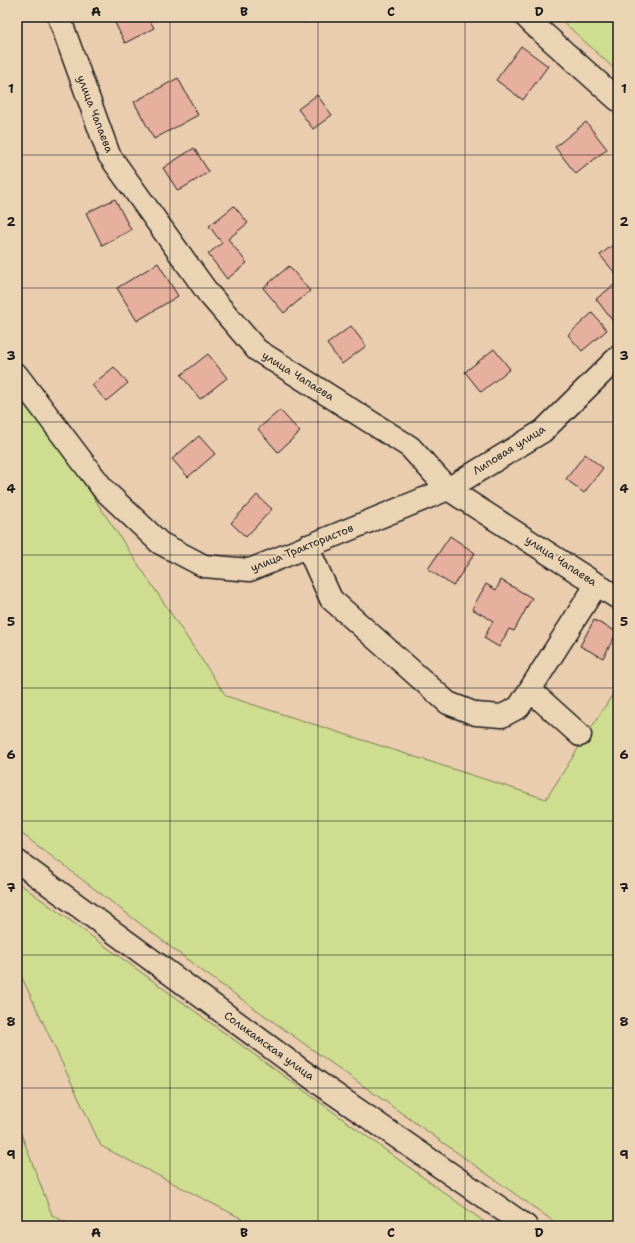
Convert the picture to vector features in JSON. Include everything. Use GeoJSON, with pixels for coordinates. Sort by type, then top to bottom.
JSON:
{"type":"FeatureCollection","features":[{"type":"Feature","properties":{"kind":"street","name":"улица Чапаева"},"geometry":{"type":"LineString","coordinates":[[59,17],[110,155],[208,293],[257,350],[410,447],[448,488],[618,598]]}},
{"type":"Feature","properties":{"kind":"street"},"geometry":{"type":"LineString","coordinates":[[526,17],[618,100]]}},
{"type":"Feature","properties":{"kind":"street","name":"Липовая улица"},"geometry":{"type":"LineString","coordinates":[[448,488],[543,431],[618,357]]}},
{"type":"Feature","properties":{"kind":"street","name":"улица Трактористов"},"geometry":{"type":"LineString","coordinates":[[17,375],[104,490],[160,543],[204,566],[250,570],[448,488]]}},
{"type":"Feature","properties":{"kind":"street"},"geometry":{"type":"LineString","coordinates":[[307,546],[331,598],[448,703],[476,714],[502,716],[519,707],[597,584]]}},
{"type":"Feature","properties":{"kind":"street"},"geometry":{"type":"LineString","coordinates":[[530,690],[580,735]]}},
{"type":"Feature","properties":{"kind":"street","name":"Соликамская улица"},"geometry":{"type":"LineString","coordinates":[[17,860],[323,1086],[526,1226]]}},
{"type":"Feature","properties":{"kind":"green space"},"geometry":{"type":"Polygon","coordinates":[[[558,17],[618,17],[618,72],[558,17]]]}},
{"type":"Feature","properties":{"kind":"green space"},"geometry":{"type":"Polygon","coordinates":[[[17,388],[22,390],[226,696],[546,799],[618,686],[618,893],[613,900],[618,904],[618,1226],[560,1226],[205,973],[17,830],[17,388]]]}},
{"type":"Feature","properties":{"kind":"green space"},"geometry":{"type":"Polygon","coordinates":[[[17,882],[490,1226],[256,1226],[101,1146],[17,967],[17,882]]]}},
{"type":"Feature","properties":{"kind":"green space"},"geometry":{"type":"Polygon","coordinates":[[[17,1123],[52,1215],[73,1226],[17,1226],[17,1123]]]}},
{"type":"Feature","properties":{"kind":"building"},"geometry":{"type":"Polygon","coordinates":[[[112,17],[148,17],[154,28],[125,43],[112,17]]]}},
{"type":"Feature","properties":{"kind":"building"},"geometry":{"type":"Polygon","coordinates":[[[302,17],[315,17],[305,23],[302,17]]]}},
{"type":"Feature","properties":{"kind":"building"},"geometry":{"type":"Polygon","coordinates":[[[521,46],[548,66],[523,100],[496,80],[521,46]]]}},
{"type":"Feature","properties":{"kind":"building"},"geometry":{"type":"Polygon","coordinates":[[[178,78],[198,115],[154,139],[134,102],[178,78]]]}},
{"type":"Feature","properties":{"kind":"building"},"geometry":{"type":"Polygon","coordinates":[[[317,95],[332,115],[313,129],[298,109],[317,95]]]}},
{"type":"Feature","properties":{"kind":"building"},"geometry":{"type":"Polygon","coordinates":[[[586,122],[607,149],[576,174],[555,147],[586,122]]]}},
{"type":"Feature","properties":{"kind":"building"},"geometry":{"type":"Polygon","coordinates":[[[194,148],[209,172],[178,191],[163,168],[194,148]]]}},
{"type":"Feature","properties":{"kind":"building"},"geometry":{"type":"Polygon","coordinates":[[[115,199],[131,230],[102,245],[86,213],[115,199]]]}},
{"type":"Feature","properties":{"kind":"building"},"geometry":{"type":"Polygon","coordinates":[[[234,206],[248,223],[228,239],[247,263],[227,279],[208,254],[222,243],[209,226],[234,206]]]}},
{"type":"Feature","properties":{"kind":"building"},"geometry":{"type":"Polygon","coordinates":[[[614,244],[618,249],[618,271],[615,273],[600,255],[614,244]]]}},
{"type":"Feature","properties":{"kind":"building"},"geometry":{"type":"Polygon","coordinates":[[[158,263],[178,296],[137,321],[117,288],[158,263]]]}},
{"type":"Feature","properties":{"kind":"building"},"geometry":{"type":"Polygon","coordinates":[[[289,266],[310,291],[284,313],[263,288],[289,266]]]}},
{"type":"Feature","properties":{"kind":"building"},"geometry":{"type":"Polygon","coordinates":[[[618,282],[618,315],[612,320],[596,299],[618,282]]]}},
{"type":"Feature","properties":{"kind":"building"},"geometry":{"type":"Polygon","coordinates":[[[592,313],[607,330],[582,351],[568,335],[592,313]]]}},
{"type":"Feature","properties":{"kind":"building"},"geometry":{"type":"Polygon","coordinates":[[[351,326],[366,346],[342,364],[327,344],[351,326]]]}},
{"type":"Feature","properties":{"kind":"building"},"geometry":{"type":"Polygon","coordinates":[[[494,349],[510,369],[481,392],[465,372],[494,349]]]}},
{"type":"Feature","properties":{"kind":"building"},"geometry":{"type":"Polygon","coordinates":[[[208,354],[227,378],[200,399],[181,375],[208,354]]]}},
{"type":"Feature","properties":{"kind":"building"},"geometry":{"type":"Polygon","coordinates":[[[114,367],[128,383],[106,401],[92,385],[114,367]]]}},
{"type":"Feature","properties":{"kind":"building"},"geometry":{"type":"Polygon","coordinates":[[[280,410],[300,432],[278,452],[258,429],[280,410]]]}},
{"type":"Feature","properties":{"kind":"building"},"geometry":{"type":"Polygon","coordinates":[[[199,436],[215,454],[188,477],[172,459],[199,436]]]}},
{"type":"Feature","properties":{"kind":"building"},"geometry":{"type":"Polygon","coordinates":[[[585,454],[603,468],[584,493],[566,479],[585,454]]]}},
{"type":"Feature","properties":{"kind":"building"},"geometry":{"type":"Polygon","coordinates":[[[257,495],[272,509],[246,537],[231,523],[257,495]]]}},
{"type":"Feature","properties":{"kind":"building"},"geometry":{"type":"Polygon","coordinates":[[[450,536],[475,553],[453,586],[428,569],[450,536]]]}},
{"type":"Feature","properties":{"kind":"building"},"geometry":{"type":"Polygon","coordinates":[[[501,580],[532,598],[514,631],[509,629],[499,647],[484,638],[493,621],[472,609],[486,584],[496,590],[501,580]]]}},
{"type":"Feature","properties":{"kind":"building"},"geometry":{"type":"Polygon","coordinates":[[[594,620],[617,632],[603,658],[580,646],[594,620]]]}}]}
